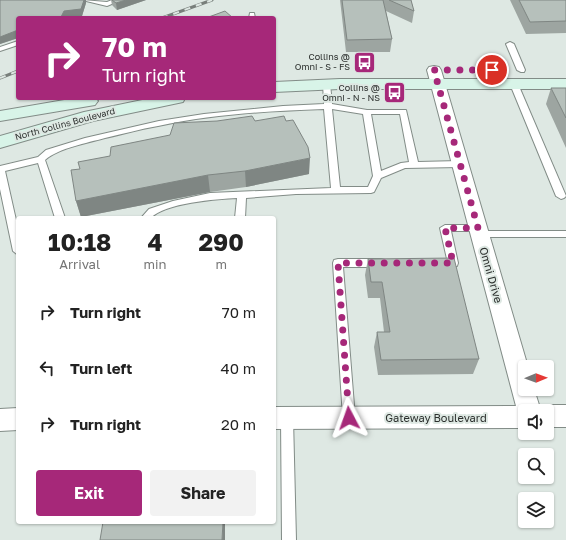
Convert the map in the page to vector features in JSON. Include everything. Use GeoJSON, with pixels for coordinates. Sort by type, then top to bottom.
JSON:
{"type":"FeatureCollection","features":[{"type":"Feature","properties":{"kind":"main road"},"geometry":{"type":"LineString","coordinates":[[276,72],[436,77],[517,77],[566,70]]}},
{"type":"Feature","properties":{"kind":"main road"},"geometry":{"type":"LineString","coordinates":[[276,87],[436,77]]}},
{"type":"Feature","properties":{"kind":"main road"},"geometry":{"type":"LineString","coordinates":[[517,77],[566,84]]}},
{"type":"Feature","properties":{"kind":"main road"},"geometry":{"type":"LineString","coordinates":[[0,116],[89,100]]}},
{"type":"Feature","properties":{"kind":"main road","name":"North Collins Boulevard"},"geometry":{"type":"LineString","coordinates":[[0,126],[91,100]]}},
{"type":"Feature","properties":{"kind":"main road","name":"North Collins Boulevard"},"geometry":{"type":"LineString","coordinates":[[0,142],[90,116],[167,100]]}},
{"type":"Feature","properties":{"kind":"street","name":"Omni Drive"},"geometry":{"type":"LineString","coordinates":[[436,77],[527,404]]}},
{"type":"Feature","properties":{"kind":"street"},"geometry":{"type":"LineString","coordinates":[[554,416],[566,416]]}},
{"type":"Feature","properties":{"kind":"street","name":"Gateway Boulevard"},"geometry":{"type":"LineString","coordinates":[[280,418],[518,417]]}},
{"type":"Feature","properties":{"kind":"street"},"geometry":{"type":"LineString","coordinates":[[0,420],[16,419]]}},
{"type":"Feature","properties":{"kind":"lane"},"geometry":{"type":"LineString","coordinates":[[85,0],[107,4],[118,0]]}},
{"type":"Feature","properties":{"kind":"lane"},"geometry":{"type":"LineString","coordinates":[[0,49],[16,44]]}},
{"type":"Feature","properties":{"kind":"lane"},"geometry":{"type":"LineString","coordinates":[[510,44],[517,77],[561,196]]}},
{"type":"Feature","properties":{"kind":"lane"},"geometry":{"type":"LineString","coordinates":[[326,84],[336,192]]}},
{"type":"Feature","properties":{"kind":"lane"},"geometry":{"type":"LineString","coordinates":[[16,242],[0,169],[41,158],[49,152],[88,140],[159,123],[204,116],[283,108],[329,106],[367,112],[403,112],[414,164]]}},
{"type":"Feature","properties":{"kind":"lane"},"geometry":{"type":"LineString","coordinates":[[148,216],[152,210],[210,196],[296,191],[336,192],[371,190],[377,176],[367,112]]}},
{"type":"Feature","properties":{"kind":"lane"},"geometry":{"type":"LineString","coordinates":[[41,158],[59,216]]}},
{"type":"Feature","properties":{"kind":"lane"},"geometry":{"type":"LineString","coordinates":[[377,176],[397,167],[414,164],[460,164]]}},
{"type":"Feature","properties":{"kind":"lane"},"geometry":{"type":"LineString","coordinates":[[240,216],[242,195]]}},
{"type":"Feature","properties":{"kind":"lane"},"geometry":{"type":"LineString","coordinates":[[438,263],[453,263],[445,228],[479,231],[566,234]]}},
{"type":"Feature","properties":{"kind":"lane"},"geometry":{"type":"LineString","coordinates":[[349,418],[338,263],[392,263]]}},
{"type":"Feature","properties":{"kind":"lane"},"geometry":{"type":"LineString","coordinates":[[280,418],[289,540]]}},
{"type":"Feature","properties":{"kind":"building"},"geometry":{"type":"Polygon","coordinates":[[[0,0],[84,0],[81,9],[64,11],[62,16],[16,16],[16,31],[0,37],[0,0]]]}},
{"type":"Feature","properties":{"kind":"building"},"geometry":{"type":"Polygon","coordinates":[[[112,0],[126,0],[116,3],[112,0]]]}},
{"type":"Feature","properties":{"kind":"building"},"geometry":{"type":"Polygon","coordinates":[[[342,0],[383,0],[392,39],[347,40],[342,0]]]}},
{"type":"Feature","properties":{"kind":"building"},"geometry":{"type":"Polygon","coordinates":[[[389,0],[411,0],[414,11],[389,0]]]}},
{"type":"Feature","properties":{"kind":"building"},"geometry":{"type":"Polygon","coordinates":[[[519,0],[566,0],[566,21],[530,22],[519,0]]]}},
{"type":"Feature","properties":{"kind":"building"},"geometry":{"type":"Polygon","coordinates":[[[225,11],[231,16],[211,16],[225,11]]]}},
{"type":"Feature","properties":{"kind":"building"},"geometry":{"type":"Polygon","coordinates":[[[551,88],[566,88],[566,118],[551,88]]]}},
{"type":"Feature","properties":{"kind":"building"},"geometry":{"type":"Polygon","coordinates":[[[252,116],[255,121],[284,116],[286,121],[293,120],[308,147],[310,158],[245,171],[208,175],[76,201],[71,170],[80,169],[78,162],[110,156],[111,147],[170,135],[174,123],[217,121],[252,116]]]}},
{"type":"Feature","properties":{"kind":"building"},"geometry":{"type":"Polygon","coordinates":[[[454,258],[479,359],[381,360],[377,332],[390,332],[382,282],[371,282],[368,259],[454,258]]]}},
{"type":"Feature","properties":{"kind":"building"},"geometry":{"type":"Polygon","coordinates":[[[103,524],[223,524],[222,540],[100,540],[103,524]]]}},
{"type":"Feature","properties":{"kind":"railway"},"geometry":{"type":"LineString","coordinates":[[168,16],[212,0]]}},
{"type":"Feature","properties":{"kind":"railway"},"geometry":{"type":"LineString","coordinates":[[0,78],[16,72]]}},
{"type":"Feature","properties":{"kind":"place","name":"Collins @ Omni - S - FS"},"geometry":{"type":"Point","coordinates":[365,62]}},
{"type":"Feature","properties":{"kind":"place","name":"Collins @ Omni - N - NS"},"geometry":{"type":"Point","coordinates":[395,93]}},
{"type":"Feature","properties":{"kind":"route"},"geometry":{"type":"LineString","coordinates":[[349,418],[338,263],[453,263],[445,228],[478,228],[434,70],[492,70]]}}]}
